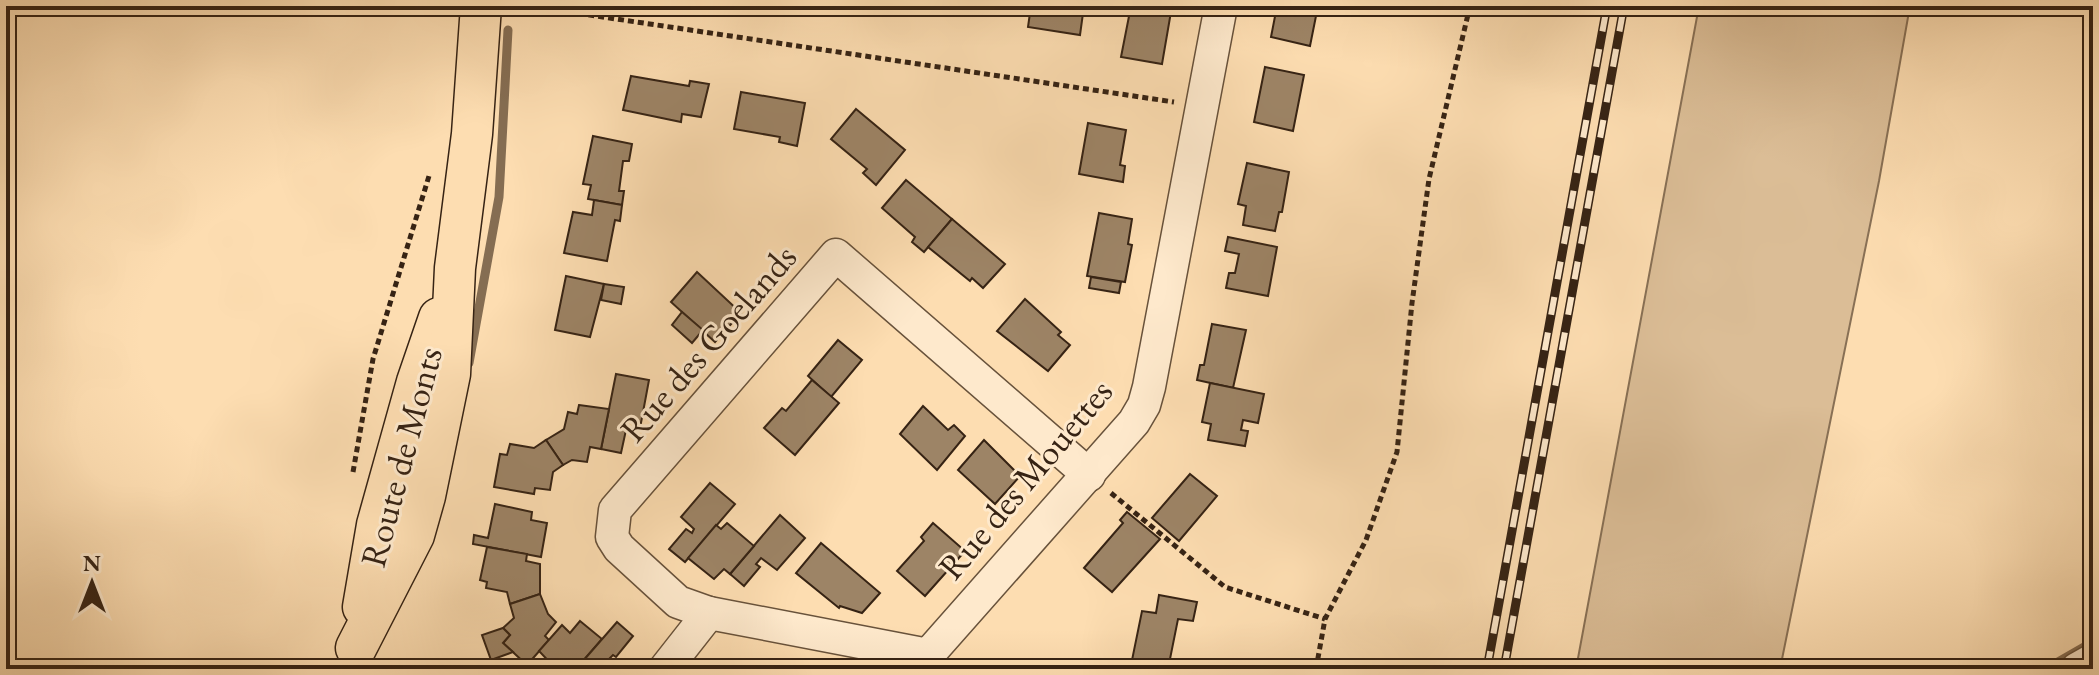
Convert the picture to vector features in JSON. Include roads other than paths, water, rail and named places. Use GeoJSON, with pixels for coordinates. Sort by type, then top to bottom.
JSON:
{"type":"FeatureCollection","features":[{"type":"Feature","properties":{"kind":"main road","name":"Route de Monts"},"geometry":{"type":"LineString","coordinates":[[352,658],[377,525],[417,382],[455,268],[472,134],[481,6]]}},
{"type":"Feature","properties":{"kind":"street","name":"Rue des Mouettes"},"geometry":{"type":"LineString","coordinates":[[709,613],[928,655],[1134,422],[1144,405],[1221,6]]}},
{"type":"Feature","properties":{"kind":"street","name":"Rue des Goelands"},"geometry":{"type":"LineString","coordinates":[[709,613],[678,602],[619,548],[612,537],[615,510],[836,255],[1089,475]]}},
{"type":"Feature","properties":{"kind":"street"},"geometry":{"type":"LineString","coordinates":[[665,669],[709,613]]}},
{"type":"Feature","properties":{"kind":"street"},"geometry":{"type":"LineString","coordinates":[[2077,669],[2093,660]]}},
{"type":"Feature","properties":{"kind":"waterway"},"geometry":{"type":"LineString","coordinates":[[469,363],[499,197],[508,30]]}},
{"type":"Feature","properties":{"kind":"waterway"},"geometry":{"type":"LineString","coordinates":[[2046,669],[2093,642]]}},
{"type":"Feature","properties":{"kind":"railway"},"geometry":{"type":"LineString","coordinates":[[1487,669],[1607,6]]}},
{"type":"Feature","properties":{"kind":"railway"},"geometry":{"type":"LineString","coordinates":[[1504,669],[1624,6]]}}]}
